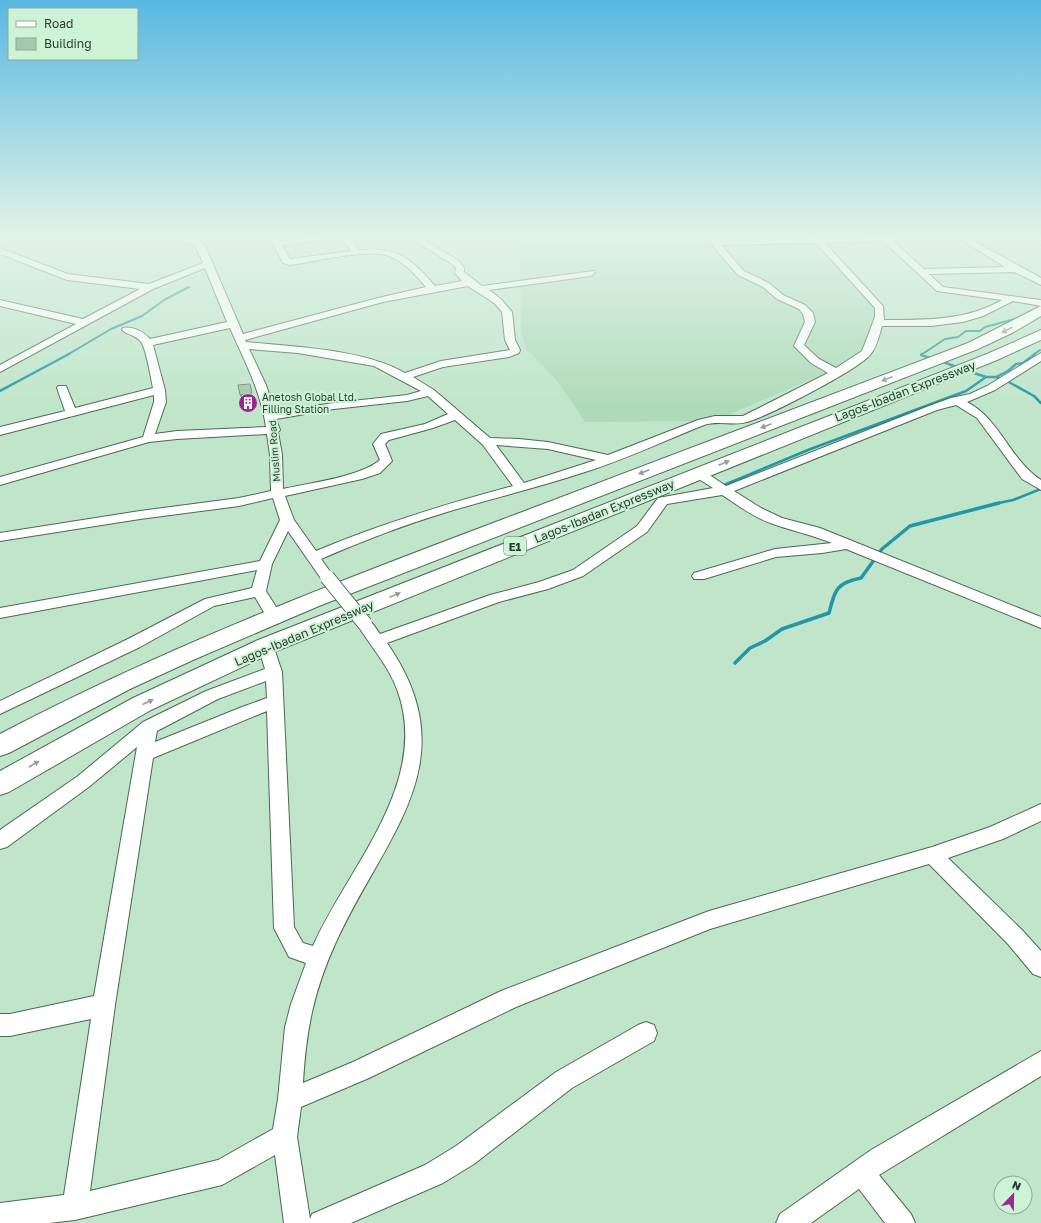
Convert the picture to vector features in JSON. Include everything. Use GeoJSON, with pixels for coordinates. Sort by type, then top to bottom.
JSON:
{"type":"FeatureCollection","features":[{"type":"Feature","properties":{"kind":"highway","name":"Lagos-Ibadan Expressway"},"geometry":{"type":"LineString","coordinates":[[0,746],[58,713],[144,671],[273,615],[744,427],[973,346],[1007,330],[1041,310]]}},
{"type":"Feature","properties":{"kind":"highway","name":"Lagos-Ibadan Expressway"},"geometry":{"type":"LineString","coordinates":[[0,784],[142,704],[266,646],[992,357],[1041,334]]}},
{"type":"Feature","properties":{"kind":"street"},"geometry":{"type":"LineString","coordinates":[[0,369],[139,293]]}},
{"type":"Feature","properties":{"kind":"street","name":"Muslim Road"},"geometry":{"type":"LineString","coordinates":[[220,293],[262,385],[272,416],[278,494],[287,520],[327,577],[365,624],[402,682],[409,703],[413,734],[412,756],[406,786],[378,848],[337,918],[319,958],[302,1005],[293,1047],[290,1100],[284,1136],[296,1204],[297,1223]]}},
{"type":"Feature","properties":{"kind":"street"},"geometry":{"type":"LineString","coordinates":[[242,342],[321,315],[411,293]]}},
{"type":"Feature","properties":{"kind":"street"},"geometry":{"type":"LineString","coordinates":[[406,376],[441,364],[509,354],[515,351],[510,340],[508,314],[504,307],[485,293]]}},
{"type":"Feature","properties":{"kind":"street"},"geometry":{"type":"LineString","coordinates":[[775,293],[780,297],[802,307],[808,313],[810,322],[799,346],[815,361],[836,372]]}},
{"type":"Feature","properties":{"kind":"street"},"geometry":{"type":"LineString","coordinates":[[313,557],[356,539],[443,509],[521,488],[609,459],[658,441],[702,422],[715,419],[744,427],[764,411],[836,372],[866,353],[878,323],[880,308],[866,293]]}},
{"type":"Feature","properties":{"kind":"street"},"geometry":{"type":"LineString","coordinates":[[973,293],[1041,303]]}},
{"type":"Feature","properties":{"kind":"street"},"geometry":{"type":"LineString","coordinates":[[878,323],[950,322],[979,316],[998,308],[1012,298]]}},
{"type":"Feature","properties":{"kind":"street"},"geometry":{"type":"LineString","coordinates":[[0,303],[86,323]]}},
{"type":"Feature","properties":{"kind":"street"},"geometry":{"type":"LineString","coordinates":[[147,343],[233,324]]}},
{"type":"Feature","properties":{"kind":"street"},"geometry":{"type":"LineString","coordinates":[[127,330],[144,337],[147,343],[159,390],[160,402],[148,439]]}},
{"type":"Feature","properties":{"kind":"street"},"geometry":{"type":"LineString","coordinates":[[242,342],[378,363],[406,376],[430,392],[487,442],[521,488]]}},
{"type":"Feature","properties":{"kind":"street"},"geometry":{"type":"LineString","coordinates":[[377,641],[495,598],[543,586],[578,573],[642,529],[663,501],[726,490],[955,400],[974,396],[991,388],[1041,356]]}},
{"type":"Feature","properties":{"kind":"street"},"geometry":{"type":"LineString","coordinates":[[62,388],[70,412]]}},
{"type":"Feature","properties":{"kind":"street"},"geometry":{"type":"LineString","coordinates":[[0,431],[159,390]]}},
{"type":"Feature","properties":{"kind":"street"},"geometry":{"type":"LineString","coordinates":[[272,416],[334,406],[407,398],[430,392]]}},
{"type":"Feature","properties":{"kind":"street"},"geometry":{"type":"LineString","coordinates":[[955,400],[972,408],[981,416],[1026,476],[1037,483]]}},
{"type":"Feature","properties":{"kind":"street"},"geometry":{"type":"LineString","coordinates":[[0,537],[140,514],[239,502],[319,485],[376,470],[386,461],[379,444],[385,437],[429,426],[456,415]]}},
{"type":"Feature","properties":{"kind":"street"},"geometry":{"type":"LineString","coordinates":[[0,481],[76,458],[148,439],[274,430]]}},
{"type":"Feature","properties":{"kind":"street"},"geometry":{"type":"LineString","coordinates":[[487,442],[517,441],[538,443],[609,459]]}},
{"type":"Feature","properties":{"kind":"street"},"geometry":{"type":"LineString","coordinates":[[698,473],[756,511],[777,521],[814,531],[848,544],[1041,622]]}},
{"type":"Feature","properties":{"kind":"street"},"geometry":{"type":"LineString","coordinates":[[273,615],[259,591],[265,564],[287,520]]}},
{"type":"Feature","properties":{"kind":"street"},"geometry":{"type":"LineString","coordinates":[[699,576],[775,553],[822,549],[848,544]]}},
{"type":"Feature","properties":{"kind":"street"},"geometry":{"type":"LineString","coordinates":[[0,613],[265,564]]}},
{"type":"Feature","properties":{"kind":"street"},"geometry":{"type":"LineString","coordinates":[[0,708],[7,700],[134,643],[210,602],[259,591]]}},
{"type":"Feature","properties":{"kind":"street"},"geometry":{"type":"LineString","coordinates":[[266,646],[274,672],[284,928],[296,950],[319,958]]}},
{"type":"Feature","properties":{"kind":"street"},"geometry":{"type":"LineString","coordinates":[[0,842],[84,781],[148,726],[212,696],[274,672]]}},
{"type":"Feature","properties":{"kind":"street"},"geometry":{"type":"LineString","coordinates":[[144,754],[248,711],[275,702]]}},
{"type":"Feature","properties":{"kind":"street"},"geometry":{"type":"LineString","coordinates":[[75,1207],[104,1005],[148,726]]}},
{"type":"Feature","properties":{"kind":"street"},"geometry":{"type":"LineString","coordinates":[[290,1100],[368,1066],[509,999],[708,920],[932,855],[996,833],[1041,812]]}},
{"type":"Feature","properties":{"kind":"street"},"geometry":{"type":"LineString","coordinates":[[932,855],[1015,937],[1041,967]]}},
{"type":"Feature","properties":{"kind":"street"},"geometry":{"type":"LineString","coordinates":[[0,1025],[10,1025],[104,1005]]}},
{"type":"Feature","properties":{"kind":"street"},"geometry":{"type":"LineString","coordinates":[[320,1223],[440,1170],[465,1155],[530,1104],[564,1080],[646,1033]]}},
{"type":"Feature","properties":{"kind":"street"},"geometry":{"type":"LineString","coordinates":[[789,1223],[880,1159],[1041,1064]]}},
{"type":"Feature","properties":{"kind":"street"},"geometry":{"type":"LineString","coordinates":[[0,1216],[75,1207],[222,1172],[284,1136]]}},
{"type":"Feature","properties":{"kind":"street"},"geometry":{"type":"LineString","coordinates":[[862,1172],[877,1194],[902,1223]]}},
{"type":"Feature","properties":{"kind":"shaded area"},"geometry":{"type":"Polygon","coordinates":[[[521,293],[863,293],[881,312],[861,358],[714,421],[585,422],[558,382],[526,349],[521,332],[521,293]]]}},
{"type":"Feature","properties":{"kind":"building"},"geometry":{"type":"Polygon","coordinates":[[[250,384],[252,393],[240,395],[238,385],[250,384]]]}},
{"type":"Feature","properties":{"kind":"waterway"},"geometry":{"type":"LineString","coordinates":[[67,355],[111,329],[142,316],[164,300],[177,293]]}},
{"type":"Feature","properties":{"kind":"waterway"},"geometry":{"type":"LineString","coordinates":[[921,355],[945,339],[958,337],[966,331],[980,331],[985,327],[1015,319],[1041,306]]}},
{"type":"Feature","properties":{"kind":"waterway"},"geometry":{"type":"LineString","coordinates":[[1033,355],[1040,350]]}},
{"type":"Feature","properties":{"kind":"waterway"},"geometry":{"type":"LineString","coordinates":[[0,391],[69,354]]}},
{"type":"Feature","properties":{"kind":"waterway"},"geometry":{"type":"LineString","coordinates":[[996,377],[1008,371],[1016,364],[1023,363],[1035,354]]}},
{"type":"Feature","properties":{"kind":"waterway"},"geometry":{"type":"LineString","coordinates":[[921,355],[933,359]]}},
{"type":"Feature","properties":{"kind":"waterway"},"geometry":{"type":"LineString","coordinates":[[941,361],[959,368]]}},
{"type":"Feature","properties":{"kind":"waterway"},"geometry":{"type":"LineString","coordinates":[[965,370],[986,377]]}},
{"type":"Feature","properties":{"kind":"waterway"},"geometry":{"type":"LineString","coordinates":[[724,485],[808,450],[966,391],[986,377]]}},
{"type":"Feature","properties":{"kind":"waterway"},"geometry":{"type":"LineString","coordinates":[[986,377],[996,377]]}},
{"type":"Feature","properties":{"kind":"waterway"},"geometry":{"type":"LineString","coordinates":[[996,377],[1007,381],[1034,396],[1041,403]]}},
{"type":"Feature","properties":{"kind":"waterway"},"geometry":{"type":"LineString","coordinates":[[994,504],[1013,500],[1041,489]]}},
{"type":"Feature","properties":{"kind":"waterway"},"geometry":{"type":"LineString","coordinates":[[735,663],[750,648],[765,641],[782,629],[829,613],[835,593],[841,585],[861,578],[882,549],[910,526],[999,503]]}},
{"type":"Feature","properties":{"kind":"place","name":"Anetosh Global Ltd. Filling Station"},"geometry":{"type":"Point","coordinates":[248,403]}}]}
